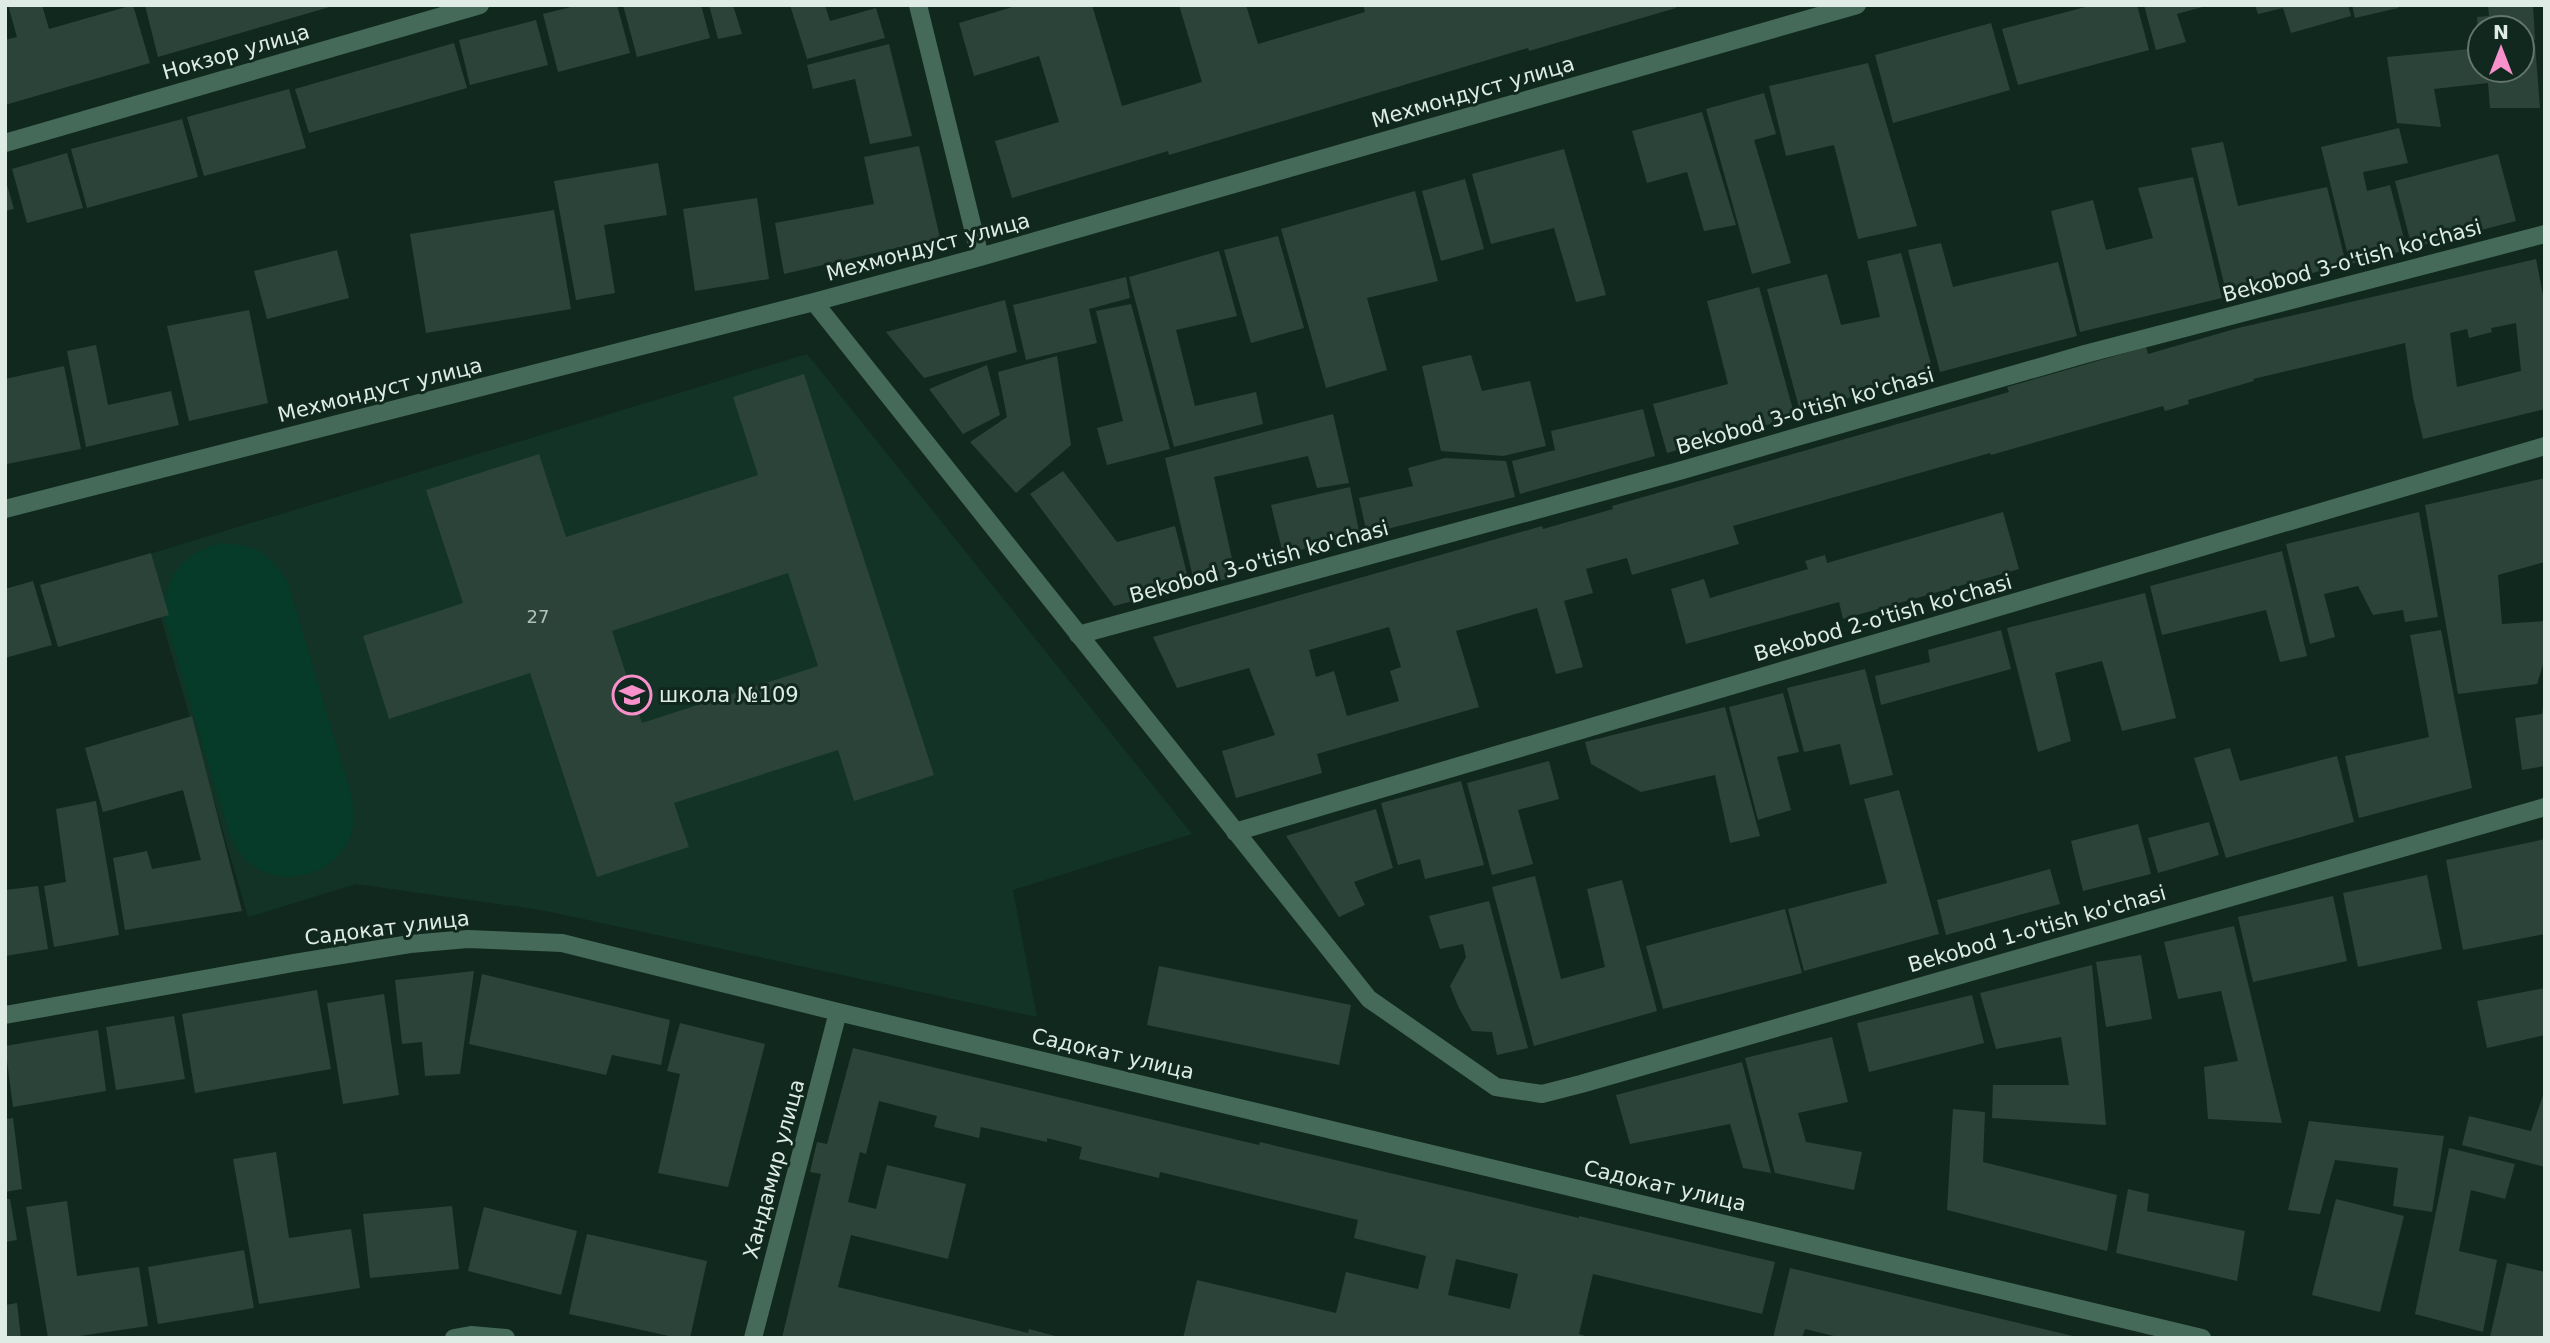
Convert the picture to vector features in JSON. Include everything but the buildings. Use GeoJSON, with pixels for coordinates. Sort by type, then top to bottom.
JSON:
{"type":"FeatureCollection","features":[{"type":"Feature","properties":{"kind":"street","name":"Нокзор улица"},"geometry":{"type":"LineString","coordinates":[[5,143],[480,5]]}},
{"type":"Feature","properties":{"kind":"street"},"geometry":{"type":"LineString","coordinates":[[918,5],[980,257]]}},
{"type":"Feature","properties":{"kind":"street","name":"Мехмондуст улица"},"geometry":{"type":"LineString","coordinates":[[5,509],[980,257],[1857,5]]}},
{"type":"Feature","properties":{"kind":"street","name":"Bekobod 3-o'tish ko'chasi"},"geometry":{"type":"LineString","coordinates":[[1078,635],[1679,471],[2085,354],[2545,234]]}},
{"type":"Feature","properties":{"kind":"street"},"geometry":{"type":"LineString","coordinates":[[814,302],[1235,832]]}},
{"type":"Feature","properties":{"kind":"street","name":"Bekobod 2-o'tish ko'chasi"},"geometry":{"type":"LineString","coordinates":[[1235,832],[2545,446]]}},
{"type":"Feature","properties":{"kind":"street","name":"Bekobod 1-o'tish ko'chasi"},"geometry":{"type":"LineString","coordinates":[[1235,832],[1369,999],[1496,1087],[1542,1094],[2545,807]]}},
{"type":"Feature","properties":{"kind":"street","name":"Садокат улица"},"geometry":{"type":"LineString","coordinates":[[5,1015],[410,944],[468,939],[562,943],[838,1012],[2202,1338]]}},
{"type":"Feature","properties":{"kind":"street","name":"Хандамир улица"},"geometry":{"type":"LineString","coordinates":[[753,1338],[838,1012]]}},
{"type":"Feature","properties":{"kind":"street"},"geometry":{"type":"LineString","coordinates":[[454,1338],[471,1335],[506,1338]]}},
{"type":"Feature","properties":{"kind":"shaded area","name":"школа №109"},"geometry":{"type":"Polygon","coordinates":[[[807,354],[1192,834],[1013,890],[1037,1017],[541,910],[356,884],[248,917],[143,556],[807,354]]]}},
{"type":"Feature","properties":{"kind":"shaded area"},"geometry":{"type":"Polygon","coordinates":[[[220,543],[243,546],[260,552],[275,564],[288,583],[352,797],[352,829],[340,854],[327,865],[298,876],[282,876],[252,865],[240,853],[229,833],[165,619],[168,591],[177,570],[194,554],[220,543]]]}},
{"type":"Feature","properties":{"kind":"place","name":"школа №109"},"geometry":{"type":"Point","coordinates":[632,695]}}]}
